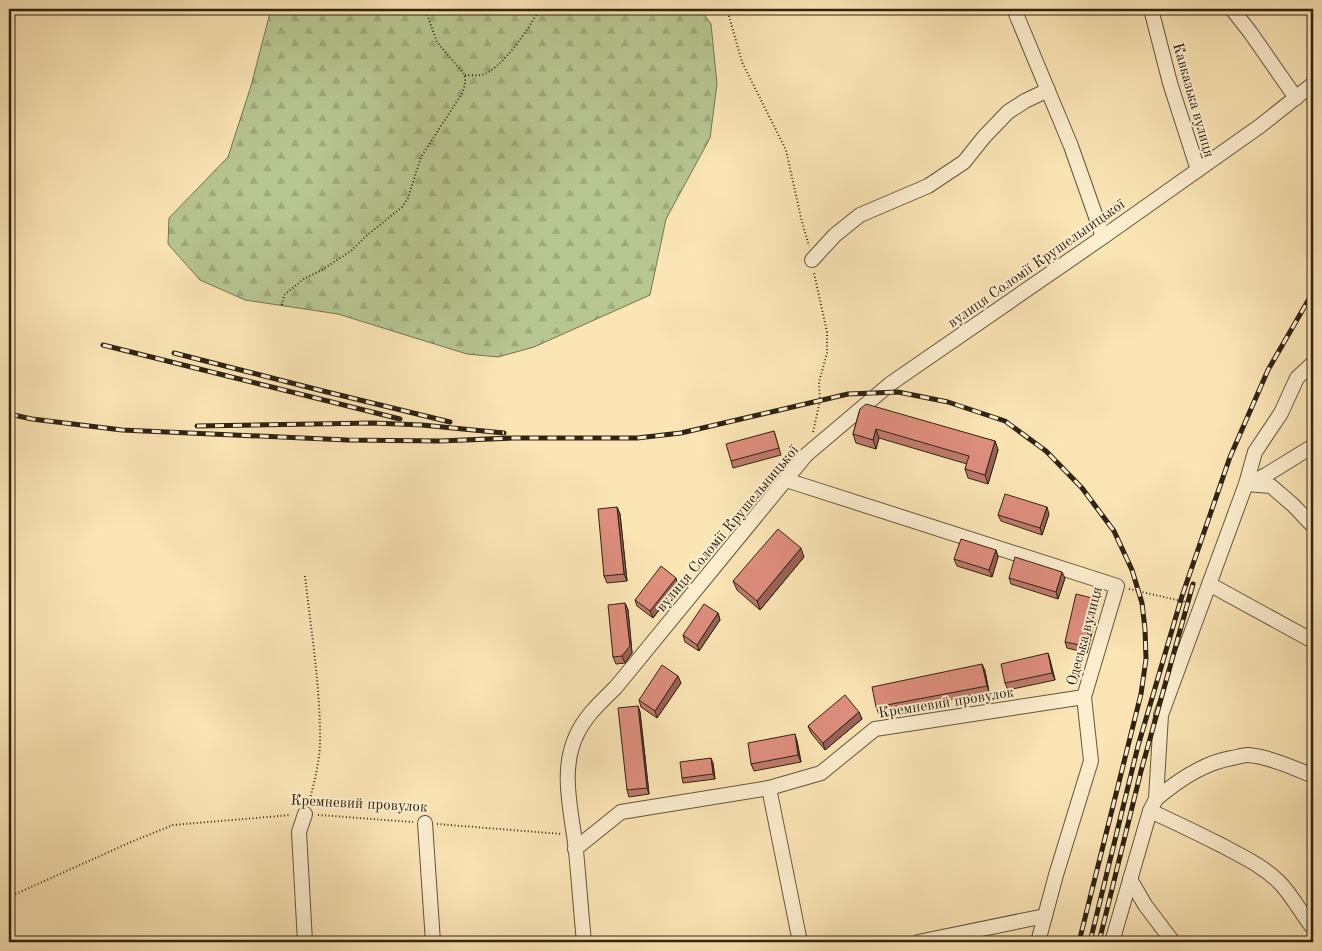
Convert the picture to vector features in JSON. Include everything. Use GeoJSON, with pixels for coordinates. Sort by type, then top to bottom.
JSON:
{"type":"FeatureCollection","features":[{"type":"Feature","properties":{"kind":"street"},"geometry":{"type":"LineString","coordinates":[[1014,9],[1071,146],[1103,237]]}},
{"type":"Feature","properties":{"kind":"street","name":"Кавказька вулиця"},"geometry":{"type":"LineString","coordinates":[[1151,9],[1170,83],[1198,170]]}},
{"type":"Feature","properties":{"kind":"street"},"geometry":{"type":"LineString","coordinates":[[1232,9],[1296,98]]}},
{"type":"Feature","properties":{"kind":"street","name":"вулиця Соломії Крушельницької"},"geometry":{"type":"LineString","coordinates":[[584,942],[574,834],[566,778],[569,757],[577,734],[594,709],[616,687],[806,455],[890,384],[1198,170],[1260,126],[1313,84]]}},
{"type":"Feature","properties":{"kind":"street"},"geometry":{"type":"LineString","coordinates":[[812,260],[835,235],[860,215],[928,186],[964,162],[1008,112],[1048,90]]}},
{"type":"Feature","properties":{"kind":"street"},"geometry":{"type":"LineString","coordinates":[[1112,942],[1153,805],[1161,715],[1246,484],[1255,452],[1280,413],[1297,378],[1313,363]]}},
{"type":"Feature","properties":{"kind":"street"},"geometry":{"type":"LineString","coordinates":[[1246,484],[1266,476],[1313,446]]}},
{"type":"Feature","properties":{"kind":"street","name":"Одеська вулиця"},"geometry":{"type":"LineString","coordinates":[[786,480],[1117,586],[1084,697],[1091,761],[1038,942]]}},
{"type":"Feature","properties":{"kind":"street"},"geometry":{"type":"LineString","coordinates":[[1246,484],[1271,486],[1293,504],[1313,526]]}},
{"type":"Feature","properties":{"kind":"street"},"geometry":{"type":"LineString","coordinates":[[1210,584],[1313,641]]}},
{"type":"Feature","properties":{"kind":"street","name":"Кремневий провулок"},"geometry":{"type":"LineString","coordinates":[[575,849],[621,812],[769,788],[821,772],[876,729],[1084,697]]}},
{"type":"Feature","properties":{"kind":"street"},"geometry":{"type":"LineString","coordinates":[[1153,805],[1174,783],[1218,760],[1247,755],[1286,764],[1313,776]]}},
{"type":"Feature","properties":{"kind":"street"},"geometry":{"type":"LineString","coordinates":[[769,788],[800,942]]}},
{"type":"Feature","properties":{"kind":"street"},"geometry":{"type":"LineString","coordinates":[[1153,805],[1196,832],[1242,855],[1260,867],[1278,881],[1313,928]]}},
{"type":"Feature","properties":{"kind":"street"},"geometry":{"type":"LineString","coordinates":[[305,814],[299,832],[305,942]]}},
{"type":"Feature","properties":{"kind":"street"},"geometry":{"type":"LineString","coordinates":[[425,823],[433,942]]}},
{"type":"Feature","properties":{"kind":"street"},"geometry":{"type":"LineString","coordinates":[[1130,879],[1145,905],[1173,942]]}},
{"type":"Feature","properties":{"kind":"street"},"geometry":{"type":"LineString","coordinates":[[918,942],[1045,916]]}},
{"type":"Feature","properties":{"kind":"path"},"geometry":{"type":"LineString","coordinates":[[282,305],[284,295],[299,282],[320,272],[351,251],[402,207],[408,198],[421,157],[461,95],[465,85],[465,75],[437,42],[426,9]]}},
{"type":"Feature","properties":{"kind":"path"},"geometry":{"type":"LineString","coordinates":[[465,75],[482,75],[493,68],[524,36],[541,9]]}},
{"type":"Feature","properties":{"kind":"path"},"geometry":{"type":"LineString","coordinates":[[727,9],[742,62],[786,150],[827,332],[827,353],[819,382],[820,401],[806,455]]}},
{"type":"Feature","properties":{"kind":"path"},"geometry":{"type":"LineString","coordinates":[[305,576],[317,687],[320,746],[313,788],[305,814]]}},
{"type":"Feature","properties":{"kind":"path"},"geometry":{"type":"LineString","coordinates":[[1117,586],[1201,607]]}},
{"type":"Feature","properties":{"kind":"path","name":"Кремневий провулок"},"geometry":{"type":"LineString","coordinates":[[9,897],[173,825],[305,814],[574,834]]}},
{"type":"Feature","properties":{"kind":"green space"},"geometry":{"type":"Polygon","coordinates":[[[271,9],[700,9],[711,24],[717,84],[710,138],[666,219],[650,295],[534,347],[498,357],[467,354],[338,314],[245,300],[200,280],[168,244],[169,218],[228,157],[251,86],[271,9]]]}},
{"type":"Feature","properties":{"kind":"building"},"geometry":{"type":"Polygon","coordinates":[[[866,404],[995,441],[985,475],[965,469],[969,456],[876,429],[873,440],[853,434],[860,409],[866,404]]]}},
{"type":"Feature","properties":{"kind":"building"},"geometry":{"type":"Polygon","coordinates":[[[774,431],[779,448],[731,461],[726,444],[774,431]]]}},
{"type":"Feature","properties":{"kind":"building"},"geometry":{"type":"Polygon","coordinates":[[[1005,494],[1047,507],[1040,528],[998,515],[1005,494]]]}},
{"type":"Feature","properties":{"kind":"building"},"geometry":{"type":"Polygon","coordinates":[[[617,507],[624,574],[604,576],[598,509],[617,507]]]}},
{"type":"Feature","properties":{"kind":"building"},"geometry":{"type":"Polygon","coordinates":[[[778,529],[801,548],[757,601],[733,581],[778,529]]]}},
{"type":"Feature","properties":{"kind":"building"},"geometry":{"type":"Polygon","coordinates":[[[961,539],[996,550],[989,570],[954,559],[961,539]]]}},
{"type":"Feature","properties":{"kind":"building"},"geometry":{"type":"Polygon","coordinates":[[[1015,557],[1062,572],[1056,592],[1009,578],[1015,557]]]}},
{"type":"Feature","properties":{"kind":"building"},"geometry":{"type":"Polygon","coordinates":[[[661,566],[676,578],[650,611],[635,600],[661,566]]]}},
{"type":"Feature","properties":{"kind":"building"},"geometry":{"type":"Polygon","coordinates":[[[1076,594],[1096,599],[1085,646],[1065,642],[1076,594]]]}},
{"type":"Feature","properties":{"kind":"building"},"geometry":{"type":"Polygon","coordinates":[[[625,603],[630,646],[622,656],[613,657],[608,605],[625,603]]]}},
{"type":"Feature","properties":{"kind":"building"},"geometry":{"type":"Polygon","coordinates":[[[704,604],[718,613],[697,645],[683,635],[704,604]]]}},
{"type":"Feature","properties":{"kind":"building"},"geometry":{"type":"Polygon","coordinates":[[[1048,653],[1052,673],[1005,683],[1001,664],[1048,653]]]}},
{"type":"Feature","properties":{"kind":"building"},"geometry":{"type":"Polygon","coordinates":[[[982,664],[987,686],[876,707],[872,687],[982,664]]]}},
{"type":"Feature","properties":{"kind":"building"},"geometry":{"type":"Polygon","coordinates":[[[662,665],[678,676],[655,711],[639,700],[662,665]]]}},
{"type":"Feature","properties":{"kind":"building"},"geometry":{"type":"Polygon","coordinates":[[[845,695],[859,712],[823,743],[808,726],[845,695]]]}},
{"type":"Feature","properties":{"kind":"building"},"geometry":{"type":"Polygon","coordinates":[[[638,706],[647,788],[627,790],[618,708],[638,706]]]}},
{"type":"Feature","properties":{"kind":"building"},"geometry":{"type":"Polygon","coordinates":[[[795,734],[798,755],[751,764],[748,743],[795,734]]]}},
{"type":"Feature","properties":{"kind":"building"},"geometry":{"type":"Polygon","coordinates":[[[711,758],[713,774],[682,778],[680,762],[711,758]]]}},
{"type":"Feature","properties":{"kind":"railway"},"geometry":{"type":"LineString","coordinates":[[1090,942],[1138,746],[1182,596],[1230,457],[1268,370],[1313,292]]}},
{"type":"Feature","properties":{"kind":"railway"},"geometry":{"type":"LineString","coordinates":[[103,345],[400,419]]}},
{"type":"Feature","properties":{"kind":"railway"},"geometry":{"type":"LineString","coordinates":[[174,353],[450,422]]}},
{"type":"Feature","properties":{"kind":"railway"},"geometry":{"type":"LineString","coordinates":[[9,414],[32,419],[122,430],[347,440],[440,441],[513,438],[637,438],[681,433],[848,394],[898,392],[948,402],[1005,421],[1046,451],[1082,488],[1114,531],[1132,570],[1142,603],[1146,659],[1141,694],[1079,942]]}},
{"type":"Feature","properties":{"kind":"railway"},"geometry":{"type":"LineString","coordinates":[[197,426],[373,423],[422,425],[504,433]]}},
{"type":"Feature","properties":{"kind":"railway"},"geometry":{"type":"LineString","coordinates":[[1099,942],[1141,771],[1193,584]]}}]}
